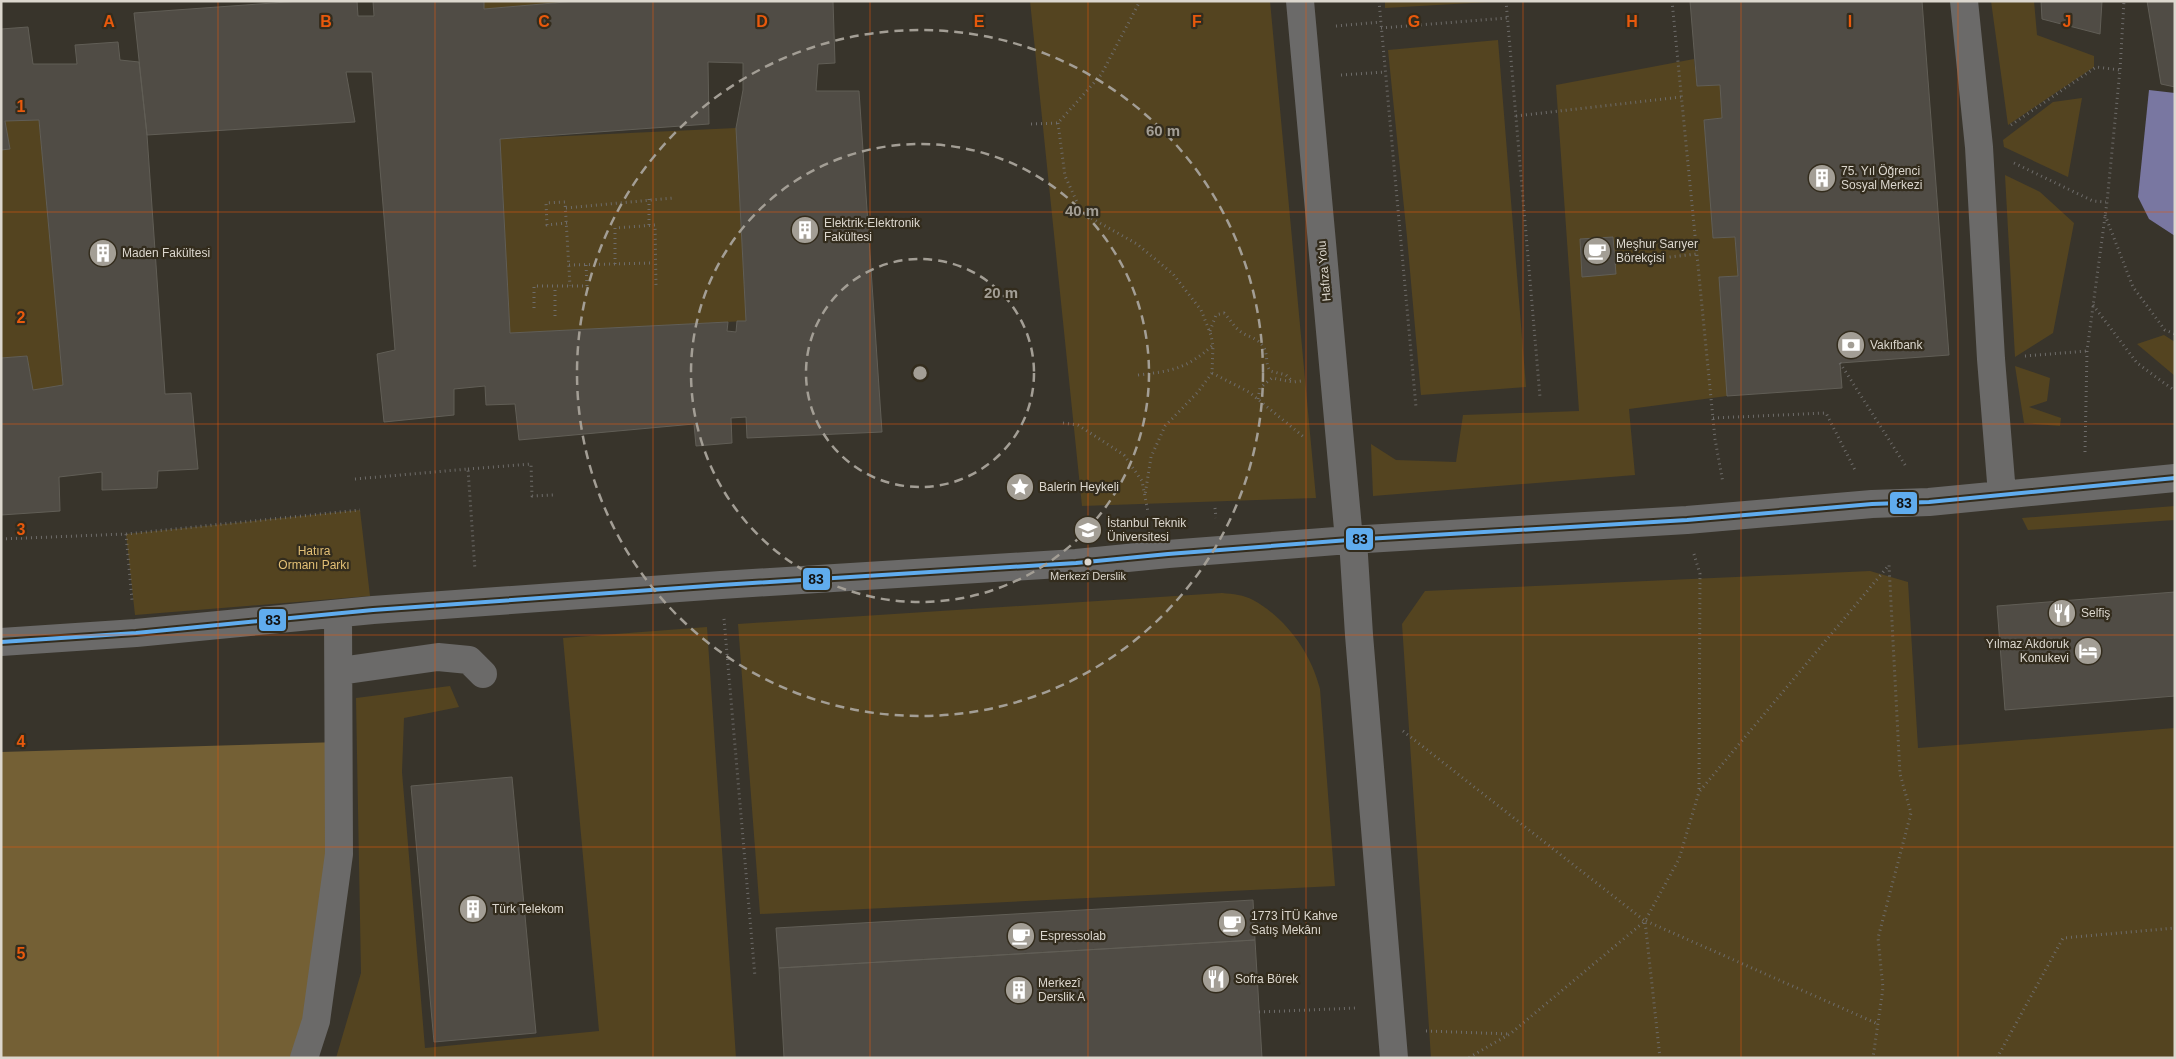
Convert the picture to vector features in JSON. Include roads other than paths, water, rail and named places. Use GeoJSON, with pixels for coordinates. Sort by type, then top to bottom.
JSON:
{"type":"FeatureCollection","features":[{"type":"Feature","properties":{"kind":"street","name":"Hafıza Yolu"},"geometry":{"type":"LineString","coordinates":[[1300,1],[1342,469],[1351,540],[1394,1058]]}},
{"type":"Feature","properties":{"kind":"street"},"geometry":{"type":"LineString","coordinates":[[1964,1],[1979,147],[1991,359],[2002,494]]}},
{"type":"Feature","properties":{"kind":"street"},"geometry":{"type":"LineString","coordinates":[[1,642],[136,633],[338,614],[721,585],[1076,563],[1351,540],[1687,520],[1872,504],[1929,502],[2085,485],[2175,478]]}},
{"type":"Feature","properties":{"kind":"street"},"geometry":{"type":"LineString","coordinates":[[304,1058],[316,1021],[339,854],[340,671],[338,614]]}},
{"type":"Feature","properties":{"kind":"street"},"geometry":{"type":"LineString","coordinates":[[340,671],[438,657],[469,660],[483,674]]}},
{"type":"Feature","properties":{"kind":"water"},"geometry":{"type":"Polygon","coordinates":[[[2149,90],[2175,93],[2175,236],[2149,219],[2138,197],[2149,90]]]}},
{"type":"Feature","properties":{"kind":"place","name":"75. Yıl Öğrenci Sosyal Merkezi"},"geometry":{"type":"Point","coordinates":[1822,178]}},
{"type":"Feature","properties":{"kind":"place","name":"Elektrik-Elektronik Fakültesi"},"geometry":{"type":"Point","coordinates":[805,230]}},
{"type":"Feature","properties":{"kind":"place","name":"Meşhur Sarıyer Börekçisi"},"geometry":{"type":"Point","coordinates":[1597,251]}},
{"type":"Feature","properties":{"kind":"place","name":"Maden Fakültesi"},"geometry":{"type":"Point","coordinates":[103,253]}},
{"type":"Feature","properties":{"kind":"place","name":"Vakıfbank"},"geometry":{"type":"Point","coordinates":[1851,345]}},
{"type":"Feature","properties":{"kind":"place","name":"Balerin Heykeli"},"geometry":{"type":"Point","coordinates":[1020,487]}},
{"type":"Feature","properties":{"kind":"place","name":"İstanbul Teknik Üniversitesi"},"geometry":{"type":"Point","coordinates":[1088,530]}},
{"type":"Feature","properties":{"kind":"place","name":"Merkezî Derslik"},"geometry":{"type":"Point","coordinates":[1088,562]}},
{"type":"Feature","properties":{"kind":"place","name":"Selfiş"},"geometry":{"type":"Point","coordinates":[2062,613]}},
{"type":"Feature","properties":{"kind":"place","name":"Yılmaz Akdoruk Konukevi"},"geometry":{"type":"Point","coordinates":[2088,651]}},
{"type":"Feature","properties":{"kind":"place","name":"Türk Telekom"},"geometry":{"type":"Point","coordinates":[473,909]}},
{"type":"Feature","properties":{"kind":"place","name":"1773 İTÜ Kahve Satış Mekânı"},"geometry":{"type":"Point","coordinates":[1232,923]}},
{"type":"Feature","properties":{"kind":"place","name":"Espressolab"},"geometry":{"type":"Point","coordinates":[1021,936]}},
{"type":"Feature","properties":{"kind":"place","name":"Sofra Börek"},"geometry":{"type":"Point","coordinates":[1216,979]}},
{"type":"Feature","properties":{"kind":"place","name":"Merkezî Derslik A"},"geometry":{"type":"Point","coordinates":[1019,990]}},
{"type":"Feature","properties":{"kind":"park label","name":"Hatıra Ormanı Parkı"},"geometry":{"type":"Point","coordinates":[314,558]}}]}
